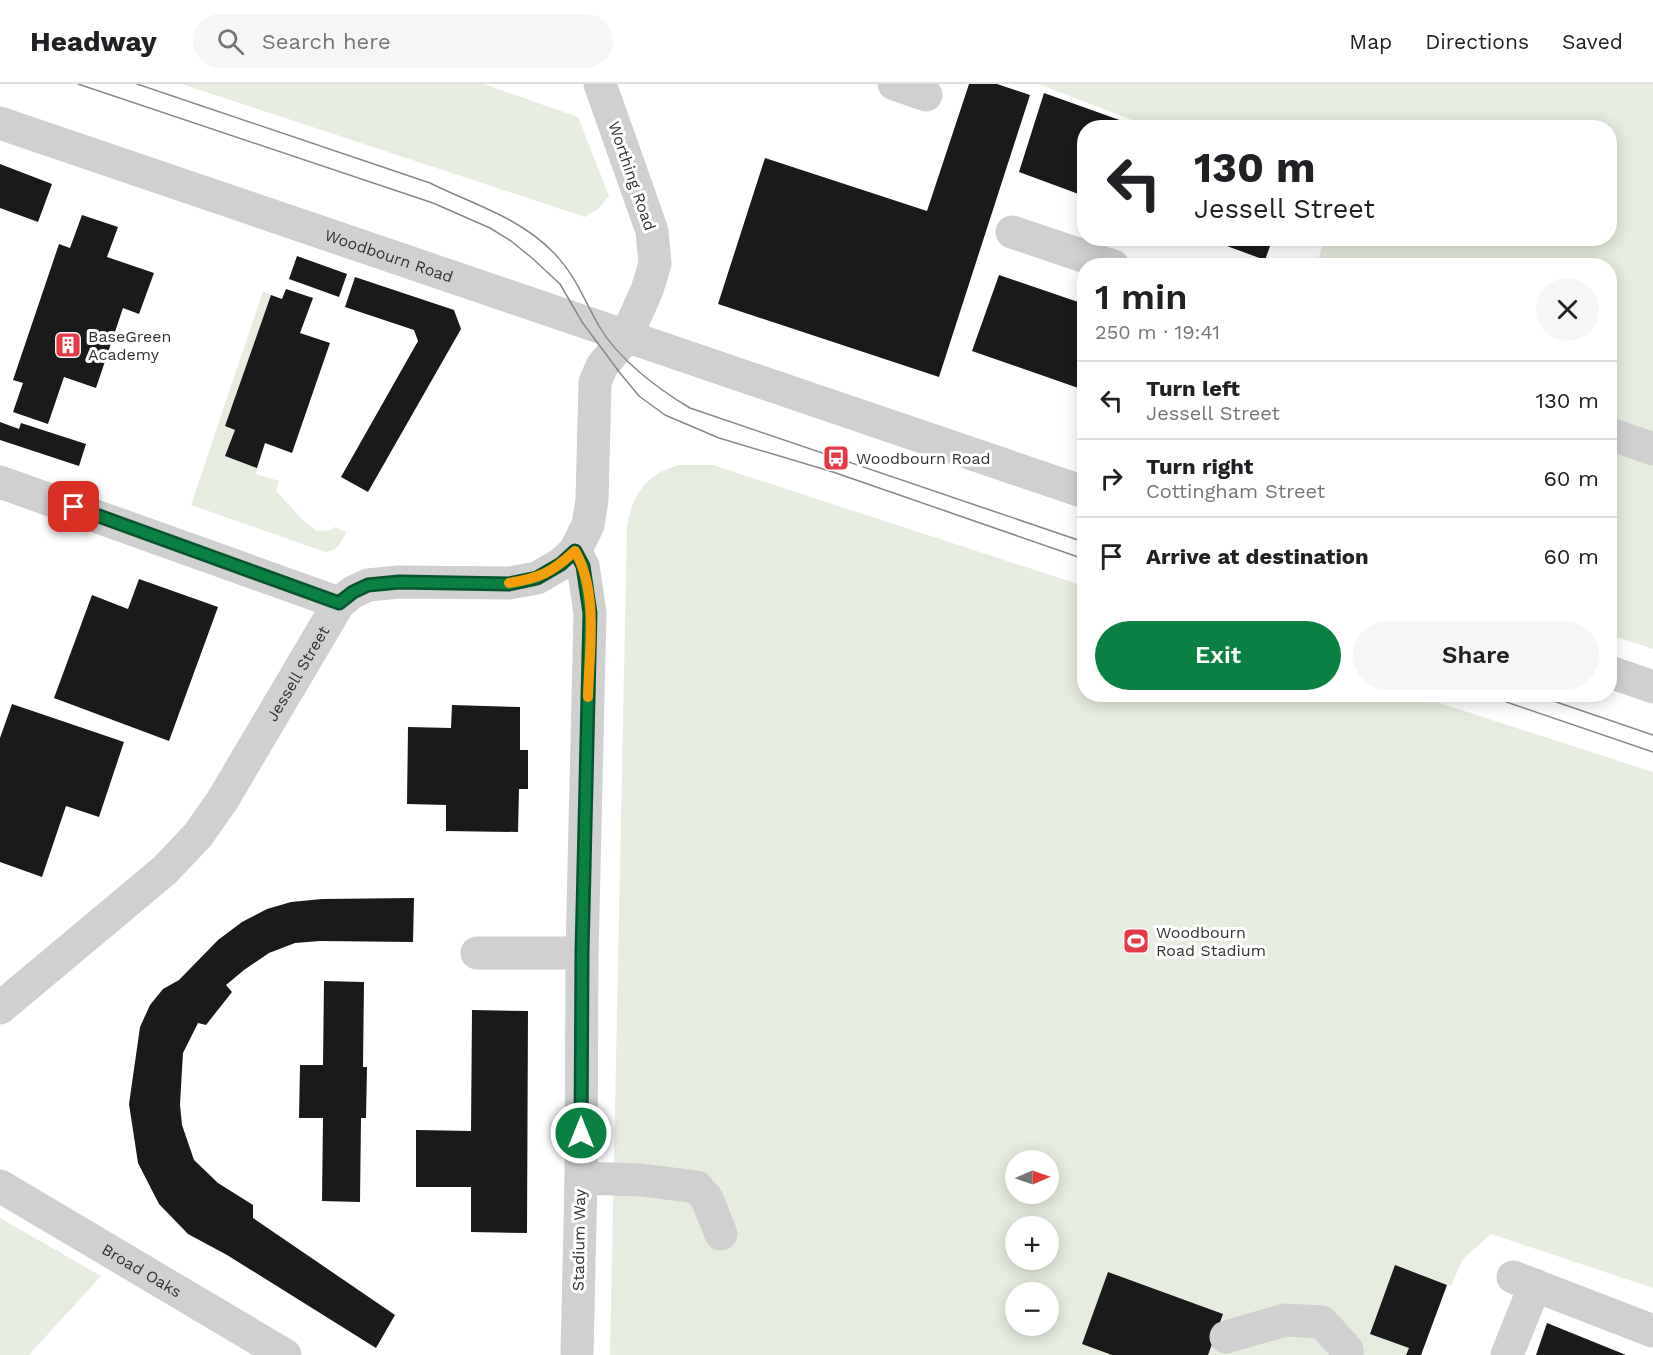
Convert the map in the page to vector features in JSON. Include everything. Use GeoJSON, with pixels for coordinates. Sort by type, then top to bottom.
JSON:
{"type":"FeatureCollection","features":[{"type":"Feature","properties":{"kind":"street","name":"Worthing Road"},"geometry":{"type":"LineString","coordinates":[[600,84],[643,203],[655,249],[652,278],[626,337]]}},
{"type":"Feature","properties":{"kind":"street"},"geometry":{"type":"LineString","coordinates":[[894,84],[926,95]]}},
{"type":"Feature","properties":{"kind":"street","name":"Woodbourn Road"},"geometry":{"type":"LineString","coordinates":[[0,123],[1077,490]]}},
{"type":"Feature","properties":{"kind":"street"},"geometry":{"type":"LineString","coordinates":[[1012,232],[1089,258]]}},
{"type":"Feature","properties":{"kind":"street","name":"Jessell Street"},"geometry":{"type":"LineString","coordinates":[[0,1008],[165,870],[198,835],[222,801],[339,603],[353,592],[368,585],[399,582],[509,584],[537,578],[561,564],[575,551],[588,525],[592,500],[595,382],[602,366],[626,337]]}},
{"type":"Feature","properties":{"kind":"street"},"geometry":{"type":"LineString","coordinates":[[1617,436],[1653,449]]}},
{"type":"Feature","properties":{"kind":"street"},"geometry":{"type":"LineString","coordinates":[[0,482],[339,603]]}},
{"type":"Feature","properties":{"kind":"street","name":"Stadium Way"},"geometry":{"type":"LineString","coordinates":[[575,551],[583,566],[590,613],[582,953],[577,1355]]}},
{"type":"Feature","properties":{"kind":"street"},"geometry":{"type":"LineString","coordinates":[[1617,674],[1653,687]]}},
{"type":"Feature","properties":{"kind":"street"},"geometry":{"type":"LineString","coordinates":[[477,953],[582,953]]}},
{"type":"Feature","properties":{"kind":"street"},"geometry":{"type":"LineString","coordinates":[[581,1178],[641,1180],[697,1187],[707,1199],[721,1234]]}},
{"type":"Feature","properties":{"kind":"street","name":"Broad Oaks"},"geometry":{"type":"LineString","coordinates":[[0,1186],[285,1355]]}},
{"type":"Feature","properties":{"kind":"street"},"geometry":{"type":"LineString","coordinates":[[1507,1355],[1524,1281],[1653,1331]]}},
{"type":"Feature","properties":{"kind":"street"},"geometry":{"type":"LineString","coordinates":[[1226,1337],[1285,1320],[1322,1322],[1347,1350],[1347,1355]]}},
{"type":"Feature","properties":{"kind":"shaded area"},"geometry":{"type":"Polygon","coordinates":[[[182,84],[484,84],[578,117],[609,196],[598,209],[585,217],[182,84]]]}},
{"type":"Feature","properties":{"kind":"shaded area"},"geometry":{"type":"Polygon","coordinates":[[[1038,84],[1653,84],[1653,649],[1617,637],[1617,258],[1319,258],[1322,246],[1617,246],[1617,120],[1133,120],[1038,84]]]}},
{"type":"Feature","properties":{"kind":"shaded area"},"geometry":{"type":"Polygon","coordinates":[[[263,291],[271,295],[225,426],[235,430],[225,456],[257,468],[256,474],[279,481],[276,491],[316,531],[331,530],[335,527],[346,532],[333,550],[325,552],[191,505],[263,291]]]}},
{"type":"Feature","properties":{"kind":"shaded area","name":"Woodbourn Road Stadium"},"geometry":{"type":"Polygon","coordinates":[[[679,465],[713,465],[1077,584],[1077,702],[1437,702],[1653,772],[1653,1288],[1491,1234],[1463,1259],[1451,1286],[1447,1285],[1421,1355],[610,1355],[627,526],[637,495],[650,480],[679,465]]]}},
{"type":"Feature","properties":{"kind":"shaded area"},"geometry":{"type":"Polygon","coordinates":[[[0,1218],[101,1276],[29,1355],[0,1355],[0,1218]]]}},
{"type":"Feature","properties":{"kind":"building"},"geometry":{"type":"Polygon","coordinates":[[[969,84],[997,84],[1030,95],[939,377],[718,304],[765,158],[927,211],[969,84]]]}},
{"type":"Feature","properties":{"kind":"building"},"geometry":{"type":"Polygon","coordinates":[[[1044,93],[1119,120],[1077,120],[1077,193],[1019,172],[1044,93]]]}},
{"type":"Feature","properties":{"kind":"building"},"geometry":{"type":"Polygon","coordinates":[[[0,164],[52,184],[38,222],[0,208],[0,164]]]}},
{"type":"Feature","properties":{"kind":"building","name":"BaseGreen Academy"},"geometry":{"type":"Polygon","coordinates":[[[82,215],[118,227],[107,257],[154,273],[139,314],[123,308],[96,388],[64,377],[48,424],[13,412],[23,383],[13,380],[59,244],[70,248],[82,215]]]}},
{"type":"Feature","properties":{"kind":"building"},"geometry":{"type":"Polygon","coordinates":[[[1227,246],[1270,246],[1266,258],[1260,258],[1227,246]]]}},
{"type":"Feature","properties":{"kind":"building"},"geometry":{"type":"Polygon","coordinates":[[[297,256],[347,274],[339,297],[289,279],[297,256]]]}},
{"type":"Feature","properties":{"kind":"building"},"geometry":{"type":"Polygon","coordinates":[[[999,275],[1077,302],[1077,388],[972,351],[999,275]]]}},
{"type":"Feature","properties":{"kind":"building"},"geometry":{"type":"Polygon","coordinates":[[[355,277],[454,310],[461,329],[368,492],[341,477],[418,341],[414,330],[345,307],[355,277]]]}},
{"type":"Feature","properties":{"kind":"building"},"geometry":{"type":"Polygon","coordinates":[[[286,289],[313,298],[300,333],[330,343],[292,453],[265,443],[257,468],[225,456],[235,430],[225,426],[271,295],[282,299],[286,289]]]}},
{"type":"Feature","properties":{"kind":"building"},"geometry":{"type":"Polygon","coordinates":[[[0,422],[19,429],[21,423],[86,444],[79,466],[0,440],[0,422]]]}},
{"type":"Feature","properties":{"kind":"building"},"geometry":{"type":"Polygon","coordinates":[[[139,579],[218,607],[169,741],[54,698],[92,595],[128,609],[139,579]]]}},
{"type":"Feature","properties":{"kind":"building"},"geometry":{"type":"Polygon","coordinates":[[[12,704],[124,742],[99,817],[66,806],[42,877],[0,862],[0,738],[12,704]]]}},
{"type":"Feature","properties":{"kind":"building"},"geometry":{"type":"Polygon","coordinates":[[[452,705],[520,707],[520,750],[528,750],[528,789],[519,789],[518,832],[446,831],[446,805],[407,804],[408,727],[451,728],[452,705]]]}},
{"type":"Feature","properties":{"kind":"building"},"geometry":{"type":"Polygon","coordinates":[[[414,898],[413,942],[320,941],[295,943],[269,953],[226,985],[232,992],[206,1025],[198,1023],[183,1053],[180,1105],[182,1125],[194,1160],[218,1183],[253,1205],[253,1218],[395,1315],[376,1348],[227,1255],[188,1234],[159,1204],[138,1163],[129,1104],[140,1027],[150,1005],[163,989],[179,980],[218,940],[242,922],[267,909],[291,902],[322,899],[414,898]]]}},
{"type":"Feature","properties":{"kind":"building"},"geometry":{"type":"Polygon","coordinates":[[[324,981],[364,982],[363,1067],[367,1067],[366,1118],[361,1118],[360,1202],[322,1201],[323,1118],[299,1118],[300,1065],[323,1065],[324,981]]]}},
{"type":"Feature","properties":{"kind":"building"},"geometry":{"type":"Polygon","coordinates":[[[472,1010],[528,1011],[527,1233],[471,1232],[471,1187],[416,1187],[416,1130],[471,1131],[472,1010]]]}},
{"type":"Feature","properties":{"kind":"building"},"geometry":{"type":"Polygon","coordinates":[[[1395,1265],[1447,1285],[1421,1355],[1406,1355],[1409,1348],[1370,1334],[1395,1265]]]}},
{"type":"Feature","properties":{"kind":"building"},"geometry":{"type":"Polygon","coordinates":[[[1108,1272],[1223,1314],[1208,1355],[1112,1355],[1082,1344],[1108,1272]]]}},
{"type":"Feature","properties":{"kind":"building"},"geometry":{"type":"Polygon","coordinates":[[[1547,1323],[1626,1355],[1536,1355],[1547,1323]]]}},
{"type":"Feature","properties":{"kind":"tram line"},"geometry":{"type":"LineString","coordinates":[[78,84],[433,203],[490,228],[511,241],[560,284],[582,322],[620,373],[639,396],[665,415],[719,438],[833,472],[1077,557]]}},
{"type":"Feature","properties":{"kind":"tram line"},"geometry":{"type":"LineString","coordinates":[[137,84],[430,183],[510,220],[540,240],[561,260],[599,326],[617,350],[652,382],[690,408],[1077,540]]}},
{"type":"Feature","properties":{"kind":"tram line"},"geometry":{"type":"LineString","coordinates":[[1506,702],[1653,752]]}},
{"type":"Feature","properties":{"kind":"tram line"},"geometry":{"type":"LineString","coordinates":[[1556,702],[1653,735]]}},
{"type":"Feature","properties":{"kind":"slow traffic"},"geometry":{"type":"LineString","coordinates":[[509,583],[537,578],[561,564],[575,551],[583,566],[590,613],[588,697]]}},
{"type":"Feature","properties":{"kind":"place","name":"BaseGreen Academy"},"geometry":{"type":"Point","coordinates":[68,345]}},
{"type":"Feature","properties":{"kind":"place","name":"Woodbourn Road"},"geometry":{"type":"Point","coordinates":[836,458]}},
{"type":"Feature","properties":{"kind":"place","name":"Woodbourn Road Stadium"},"geometry":{"type":"Point","coordinates":[1136,941]}},
{"type":"Feature","properties":{"kind":"route"},"geometry":{"type":"LineString","coordinates":[[74,507],[339,603],[353,592],[368,585],[399,582],[509,584],[537,578],[561,564],[575,551],[583,566],[590,613],[582,953],[581,1133]]}}]}
